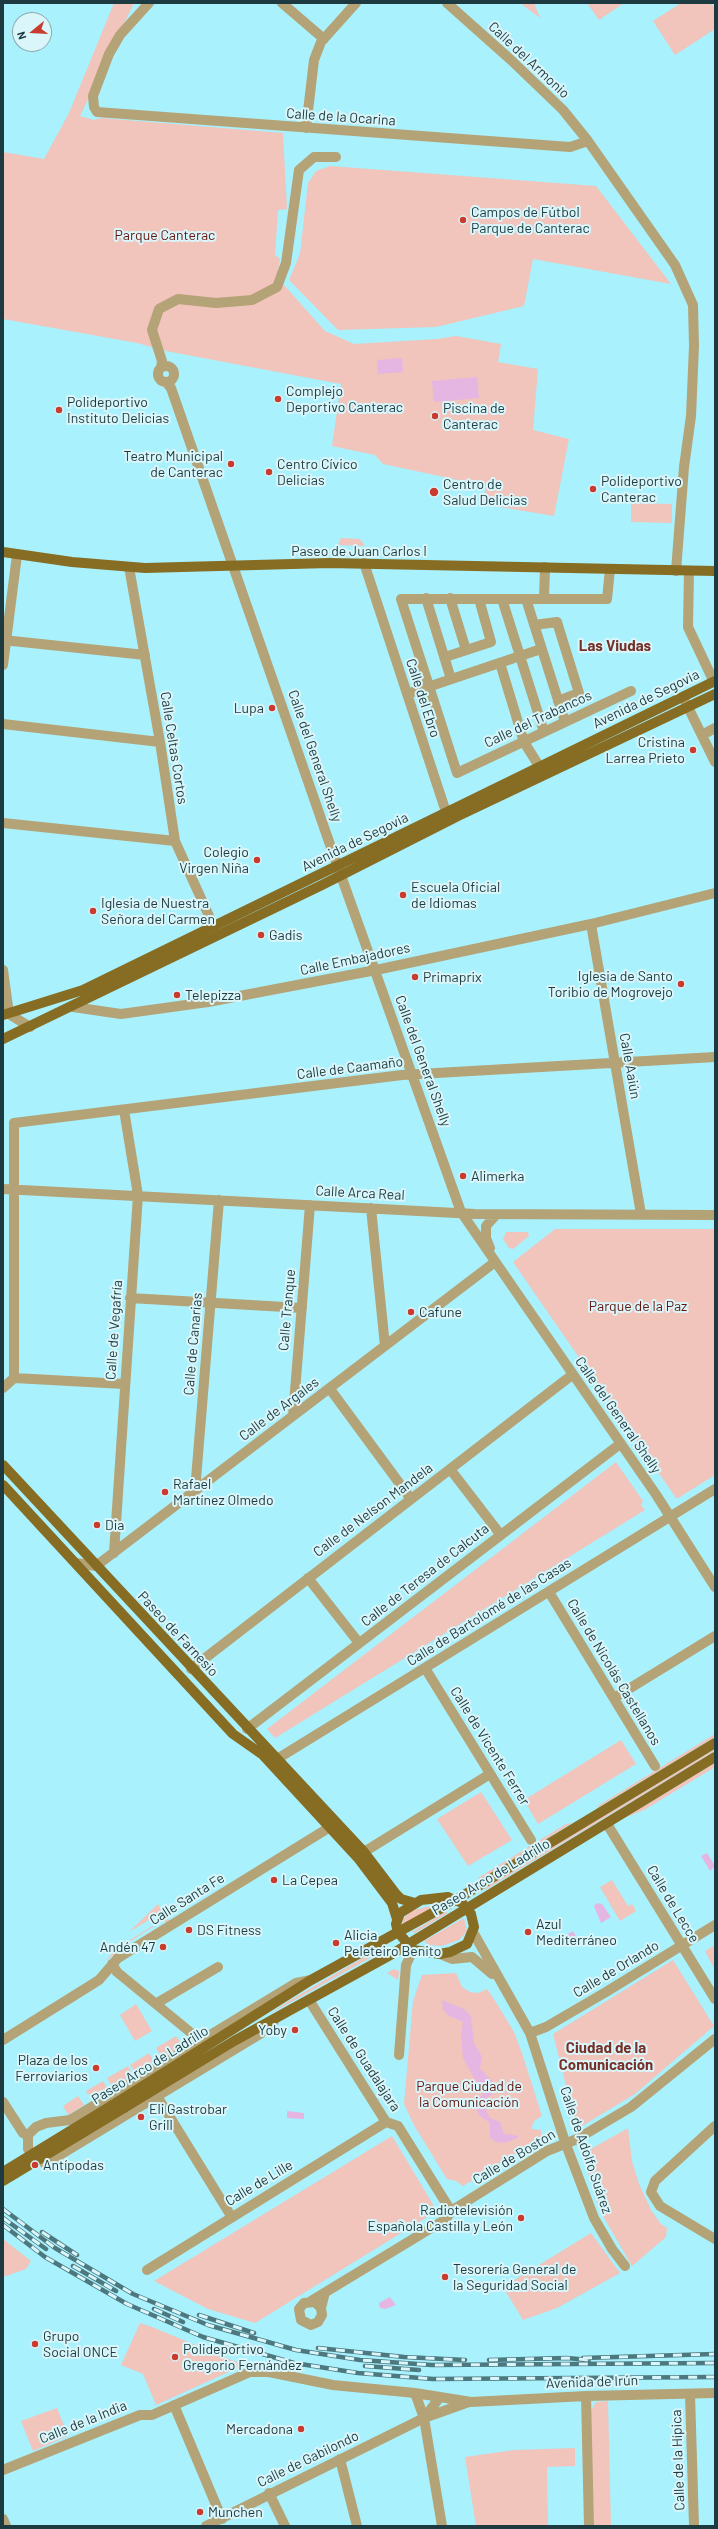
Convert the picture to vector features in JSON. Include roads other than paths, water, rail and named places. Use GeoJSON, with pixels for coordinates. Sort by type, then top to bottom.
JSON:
{"type":"FeatureCollection","features":[{"type":"Feature","properties":{"kind":"main road","name":"Paseo de Juan Carlos I"},"geometry":{"type":"LineString","coordinates":[[3,552],[72,562],[129,567],[364,563],[715,571]]}},
{"type":"Feature","properties":{"kind":"main road","name":"Avenida de Segovia"},"geometry":{"type":"LineString","coordinates":[[73,1007],[340,871],[446,812],[715,681]]}},
{"type":"Feature","properties":{"kind":"main road","name":"Avenida de Segovia"},"geometry":{"type":"LineString","coordinates":[[6,1015],[83,990],[214,927],[426,833],[715,694]]}},
{"type":"Feature","properties":{"kind":"main road"},"geometry":{"type":"LineString","coordinates":[[3,1039],[73,1007]]}},
{"type":"Feature","properties":{"kind":"main road","name":"Paseo de Farnesio"},"geometry":{"type":"LineString","coordinates":[[3,1465],[191,1669],[277,1759],[332,1824],[390,1900],[397,1919],[398,1932]]}},
{"type":"Feature","properties":{"kind":"main road","name":"Paseo de Farnesio"},"geometry":{"type":"LineString","coordinates":[[3,1484],[233,1734],[263,1755],[332,1824],[364,1852],[401,1899],[415,1903]]}},
{"type":"Feature","properties":{"kind":"main road","name":"Paseo Arco de Ladrillo"},"geometry":{"type":"LineString","coordinates":[[3,2181],[311,1980],[456,1899],[715,1743]]}},
{"type":"Feature","properties":{"kind":"main road","name":"Paseo Arco de Ladrillo"},"geometry":{"type":"LineString","coordinates":[[3,2172],[279,2016],[410,1947],[467,1908],[608,1824],[715,1757]]}},
{"type":"Feature","properties":{"kind":"main road"},"geometry":{"type":"LineString","coordinates":[[397,1919],[404,1909],[415,1903],[440,1897],[456,1899],[467,1908],[473,1919],[473,1932],[467,1944],[460,1949],[440,1954],[410,1947],[398,1932]]}},
{"type":"Feature","properties":{"kind":"street","name":"Calle de la Ocarina"},"geometry":{"type":"LineString","coordinates":[[149,3],[120,35],[109,54],[93,96],[94,107],[100,113],[570,147],[588,142]]}},
{"type":"Feature","properties":{"kind":"street"},"geometry":{"type":"LineString","coordinates":[[282,3],[324,39]]}},
{"type":"Feature","properties":{"kind":"street"},"geometry":{"type":"LineString","coordinates":[[306,128],[314,60],[324,39],[356,3]]}},
{"type":"Feature","properties":{"kind":"street","name":"Calle del Armonio"},"geometry":{"type":"LineString","coordinates":[[447,3],[511,60],[563,110],[588,142],[675,265],[693,305],[694,346],[691,416],[684,467],[676,571]]}},
{"type":"Feature","properties":{"kind":"street","name":"Calle del General Shelly"},"geometry":{"type":"LineString","coordinates":[[336,157],[314,157],[299,170],[286,263],[277,287],[252,300],[216,303],[178,299],[166,303],[159,309],[152,330],[163,365],[174,373],[170,383],[340,871],[414,1075],[461,1212],[670,1516],[715,1587]]}},
{"type":"Feature","properties":{"kind":"street"},"geometry":{"type":"LineString","coordinates":[[3,665],[4,640],[17,555]]}},
{"type":"Feature","properties":{"kind":"street","name":"Calle del Ebro"},"geometry":{"type":"LineString","coordinates":[[364,563],[446,812]]}},
{"type":"Feature","properties":{"kind":"street","name":"Calle Celtas Cortos"},"geometry":{"type":"LineString","coordinates":[[129,567],[160,742],[175,841],[214,927]]}},
{"type":"Feature","properties":{"kind":"street"},"geometry":{"type":"LineString","coordinates":[[544,599],[545,567]]}},
{"type":"Feature","properties":{"kind":"street"},"geometry":{"type":"LineString","coordinates":[[428,687],[401,599],[607,599],[610,569]]}},
{"type":"Feature","properties":{"kind":"street"},"geometry":{"type":"LineString","coordinates":[[689,571],[688,627],[715,681]]}},
{"type":"Feature","properties":{"kind":"street"},"geometry":{"type":"LineString","coordinates":[[426,598],[451,679]]}},
{"type":"Feature","properties":{"kind":"street"},"geometry":{"type":"LineString","coordinates":[[450,598],[466,650]]}},
{"type":"Feature","properties":{"kind":"street"},"geometry":{"type":"LineString","coordinates":[[445,657],[491,642],[479,598]]}},
{"type":"Feature","properties":{"kind":"street"},"geometry":{"type":"LineString","coordinates":[[502,599],[544,732]]}},
{"type":"Feature","properties":{"kind":"street"},"geometry":{"type":"LineString","coordinates":[[526,599],[565,722]]}},
{"type":"Feature","properties":{"kind":"street"},"geometry":{"type":"LineString","coordinates":[[534,625],[557,622],[579,693],[558,701]]}},
{"type":"Feature","properties":{"kind":"street"},"geometry":{"type":"LineString","coordinates":[[4,640],[145,655]]}},
{"type":"Feature","properties":{"kind":"street"},"geometry":{"type":"LineString","coordinates":[[407,694],[541,649]]}},
{"type":"Feature","properties":{"kind":"street"},"geometry":{"type":"LineString","coordinates":[[500,663],[524,742],[539,766]]}},
{"type":"Feature","properties":{"kind":"street","name":"Calle del Trabancos"},"geometry":{"type":"LineString","coordinates":[[428,687],[456,773],[631,691]]}},
{"type":"Feature","properties":{"kind":"street"},"geometry":{"type":"LineString","coordinates":[[682,697],[715,762]]}},
{"type":"Feature","properties":{"kind":"street"},"geometry":{"type":"LineString","coordinates":[[3,724],[160,742]]}},
{"type":"Feature","properties":{"kind":"street"},"geometry":{"type":"LineString","coordinates":[[702,735],[715,728]]}},
{"type":"Feature","properties":{"kind":"street"},"geometry":{"type":"LineString","coordinates":[[426,833],[444,820],[446,812]]}},
{"type":"Feature","properties":{"kind":"street"},"geometry":{"type":"LineString","coordinates":[[3,823],[175,841]]}},
{"type":"Feature","properties":{"kind":"street","name":"Calle Embajadores"},"geometry":{"type":"LineString","coordinates":[[73,1007],[121,1014],[208,1002],[376,970],[591,924],[715,893]]}},
{"type":"Feature","properties":{"kind":"street","name":"Calle Aaiún"},"geometry":{"type":"LineString","coordinates":[[591,924],[641,1214]]}},
{"type":"Feature","properties":{"kind":"street"},"geometry":{"type":"LineString","coordinates":[[3,970],[6,1015],[30,1027]]}},
{"type":"Feature","properties":{"kind":"street","name":"Calle de Caamaño"},"geometry":{"type":"LineString","coordinates":[[14,1190],[14,1123],[414,1075],[715,1057]]}},
{"type":"Feature","properties":{"kind":"street","name":"Calle de Vegafría"},"geometry":{"type":"LineString","coordinates":[[114,1553],[124,1384],[138,1195],[124,1110]]}},
{"type":"Feature","properties":{"kind":"street","name":"Calle Arca Real"},"geometry":{"type":"LineString","coordinates":[[3,1189],[496,1215],[715,1215]]}},
{"type":"Feature","properties":{"kind":"street"},"geometry":{"type":"LineString","coordinates":[[14,1190],[14,1378]]}},
{"type":"Feature","properties":{"kind":"street","name":"Calle de Canarias"},"geometry":{"type":"LineString","coordinates":[[195,1491],[219,1200]]}},
{"type":"Feature","properties":{"kind":"street","name":"Calle Tranque"},"geometry":{"type":"LineString","coordinates":[[293,1416],[310,1205]]}},
{"type":"Feature","properties":{"kind":"street"},"geometry":{"type":"LineString","coordinates":[[371,1208],[385,1346]]}},
{"type":"Feature","properties":{"kind":"street","name":"Calle del General Shelly"},"geometry":{"type":"LineString","coordinates":[[495,1262],[486,1231],[489,1220],[496,1215]]}},
{"type":"Feature","properties":{"kind":"street","name":"Calle de Argales"},"geometry":{"type":"LineString","coordinates":[[96,1566],[495,1262]]}},
{"type":"Feature","properties":{"kind":"street"},"geometry":{"type":"LineString","coordinates":[[130,1298],[302,1308]]}},
{"type":"Feature","properties":{"kind":"street","name":"Calle de Nelson Mandela"},"geometry":{"type":"LineString","coordinates":[[191,1669],[572,1375]]}},
{"type":"Feature","properties":{"kind":"street"},"geometry":{"type":"LineString","coordinates":[[3,1388],[14,1378],[124,1384]]}},
{"type":"Feature","properties":{"kind":"street"},"geometry":{"type":"LineString","coordinates":[[330,1389],[411,1499]]}},
{"type":"Feature","properties":{"kind":"street","name":"Calle de Teresa de Calcuta"},"geometry":{"type":"LineString","coordinates":[[247,1729],[500,1534],[620,1444]]}},
{"type":"Feature","properties":{"kind":"street"},"geometry":{"type":"LineString","coordinates":[[450,1469],[500,1534]]}},
{"type":"Feature","properties":{"kind":"street","name":"Calle de Bartolomé de las Casas"},"geometry":{"type":"LineString","coordinates":[[277,1759],[715,1489]]}},
{"type":"Feature","properties":{"kind":"street"},"geometry":{"type":"LineString","coordinates":[[76,1563],[96,1566]]}},
{"type":"Feature","properties":{"kind":"street"},"geometry":{"type":"LineString","coordinates":[[308,1578],[359,1643]]}},
{"type":"Feature","properties":{"kind":"street","name":"Calle de Nicolás Castellanos"},"geometry":{"type":"LineString","coordinates":[[549,1592],[655,1766]]}},
{"type":"Feature","properties":{"kind":"street"},"geometry":{"type":"LineString","coordinates":[[614,1698],[715,1636]]}},
{"type":"Feature","properties":{"kind":"street","name":"Calle de Vicente Ferrer"},"geometry":{"type":"LineString","coordinates":[[425,1668],[530,1840]]}},
{"type":"Feature","properties":{"kind":"street"},"geometry":{"type":"LineString","coordinates":[[364,1852],[490,1774]]}},
{"type":"Feature","properties":{"kind":"street","name":"Calle Santa Fe"},"geometry":{"type":"LineString","coordinates":[[3,2040],[99,1980],[112,1964],[131,1950],[332,1824]]}},
{"type":"Feature","properties":{"kind":"street","name":"Calle de Lecce"},"geometry":{"type":"LineString","coordinates":[[608,1824],[715,1999]]}},
{"type":"Feature","properties":{"kind":"street","name":"Calle de Orlando"},"geometry":{"type":"LineString","coordinates":[[530,2033],[546,2027],[715,1924]]}},
{"type":"Feature","properties":{"kind":"street","name":"Calle de Adolfo Suárez"},"geometry":{"type":"LineString","coordinates":[[473,1932],[530,2033],[550,2088],[565,2142],[594,2218],[612,2249],[625,2266]]}},
{"type":"Feature","properties":{"kind":"street"},"geometry":{"type":"LineString","coordinates":[[399,2055],[406,1965],[410,1947]]}},
{"type":"Feature","properties":{"kind":"street"},"geometry":{"type":"LineString","coordinates":[[440,1954],[452,1959],[472,1957],[485,1966],[502,1984]]}},
{"type":"Feature","properties":{"kind":"street"},"geometry":{"type":"LineString","coordinates":[[28,2149],[28,2135],[36,2127],[46,2123],[70,2120],[201,2041],[157,2003],[117,1972],[112,1964]]}},
{"type":"Feature","properties":{"kind":"street"},"geometry":{"type":"LineString","coordinates":[[157,2003],[218,1967]]}},
{"type":"Feature","properties":{"kind":"street","name":"Paseo Arco de Ladrillo"},"geometry":{"type":"LineString","coordinates":[[201,2041],[296,1983],[311,1980]]}},
{"type":"Feature","properties":{"kind":"street","name":"Calle de Guadalajara"},"geometry":{"type":"LineString","coordinates":[[309,2000],[386,2122],[398,2126],[451,2211]]}},
{"type":"Feature","properties":{"kind":"street","name":"Paseo Arco de Ladrillo"},"geometry":{"type":"LineString","coordinates":[[45,2164],[260,2034],[279,2016]]}},
{"type":"Feature","properties":{"kind":"street","name":"Calle de Boston"},"geometry":{"type":"LineString","coordinates":[[324,2296],[321,2308],[322,2315],[318,2322],[311,2325],[304,2323],[299,2317],[299,2309],[304,2303],[324,2296],[446,2219],[451,2211],[547,2151],[565,2142],[577,2139],[631,2107],[715,2039]]}},
{"type":"Feature","properties":{"kind":"street"},"geometry":{"type":"LineString","coordinates":[[157,2096],[231,2216]]}},
{"type":"Feature","properties":{"kind":"street"},"geometry":{"type":"LineString","coordinates":[[3,2102],[23,2133],[28,2135]]}},
{"type":"Feature","properties":{"kind":"street","name":"Calle de Lille"},"geometry":{"type":"LineString","coordinates":[[147,2270],[231,2216],[386,2122]]}},
{"type":"Feature","properties":{"kind":"street"},"geometry":{"type":"LineString","coordinates":[[715,2126],[655,2181],[650,2192],[660,2206],[715,2239]]}},
{"type":"Feature","properties":{"kind":"street"},"geometry":{"type":"LineString","coordinates":[[312,2301],[321,2308]]}},
{"type":"Feature","properties":{"kind":"street","name":"Avenida de Irún"},"geometry":{"type":"LineString","coordinates":[[174,2405],[250,2372],[269,2372],[333,2385],[415,2393],[471,2402],[586,2396],[715,2393]]}},
{"type":"Feature","properties":{"kind":"street"},"geometry":{"type":"LineString","coordinates":[[415,2393],[424,2418],[442,2526]]}},
{"type":"Feature","properties":{"kind":"street","name":"Calle de la Hípica"},"geometry":{"type":"LineString","coordinates":[[690,2394],[694,2526]]}},
{"type":"Feature","properties":{"kind":"street"},"geometry":{"type":"LineString","coordinates":[[586,2396],[588,2526]]}},
{"type":"Feature","properties":{"kind":"street"},"geometry":{"type":"LineString","coordinates":[[424,2418],[440,2397]]}},
{"type":"Feature","properties":{"kind":"street","name":"Avenida de Irún"},"geometry":{"type":"LineString","coordinates":[[424,2418],[471,2402]]}},
{"type":"Feature","properties":{"kind":"street"},"geometry":{"type":"LineString","coordinates":[[174,2405],[222,2519]]}},
{"type":"Feature","properties":{"kind":"street","name":"Calle de la India"},"geometry":{"type":"LineString","coordinates":[[3,2470],[140,2415],[152,2415],[174,2405]]}},
{"type":"Feature","properties":{"kind":"street","name":"Calle de Gabilondo"},"geometry":{"type":"LineString","coordinates":[[206,2526],[222,2519],[269,2493],[424,2418]]}},
{"type":"Feature","properties":{"kind":"street"},"geometry":{"type":"LineString","coordinates":[[340,2459],[357,2526]]}},
{"type":"Feature","properties":{"kind":"street"},"geometry":{"type":"LineString","coordinates":[[269,2493],[285,2526]]}},
{"type":"Feature","properties":{"kind":"street"},"geometry":{"type":"LineString","coordinates":[[3,2519],[6,2526]]}},
{"type":"Feature","properties":{"kind":"railway"},"geometry":{"type":"LineString","coordinates":[[3,2209],[55,2248],[133,2294],[208,2325],[296,2350],[360,2360],[432,2365],[715,2363]]}},
{"type":"Feature","properties":{"kind":"railway"},"geometry":{"type":"LineString","coordinates":[[3,2218],[46,2249]]}},
{"type":"Feature","properties":{"kind":"railway"},"geometry":{"type":"LineString","coordinates":[[3,2225],[45,2257],[127,2304],[203,2337],[294,2363],[358,2373],[433,2379],[715,2377]]}},
{"type":"Feature","properties":{"kind":"railway"},"geometry":{"type":"LineString","coordinates":[[42,2232],[77,2255]]}},
{"type":"Feature","properties":{"kind":"railway"},"geometry":{"type":"LineString","coordinates":[[73,2266],[116,2291]]}},
{"type":"Feature","properties":{"kind":"railway"},"geometry":{"type":"LineString","coordinates":[[154,2309],[183,2322]]}},
{"type":"Feature","properties":{"kind":"railway"},"geometry":{"type":"LineString","coordinates":[[199,2315],[254,2333]]}},
{"type":"Feature","properties":{"kind":"railway"},"geometry":{"type":"LineString","coordinates":[[318,2348],[404,2357],[465,2360]]}},
{"type":"Feature","properties":{"kind":"railway"},"geometry":{"type":"LineString","coordinates":[[583,2358],[715,2354]]}},
{"type":"Feature","properties":{"kind":"railway"},"geometry":{"type":"LineString","coordinates":[[489,2360],[567,2358],[589,2360]]}},
{"type":"Feature","properties":{"kind":"railway"},"geometry":{"type":"LineString","coordinates":[[365,2366],[419,2370]]}},
{"type":"Feature","properties":{"kind":"place","name":"Campos de Fútbol Parque de Canterac"},"geometry":{"type":"Point","coordinates":[463,220]}},
{"type":"Feature","properties":{"kind":"place","name":"Complejo Deportivo Canterac"},"geometry":{"type":"Point","coordinates":[278,399]}},
{"type":"Feature","properties":{"kind":"place","name":"Polideportivo Instituto Delicias"},"geometry":{"type":"Point","coordinates":[59,410]}},
{"type":"Feature","properties":{"kind":"place","name":"Piscina de Canterac"},"geometry":{"type":"Point","coordinates":[435,416]}},
{"type":"Feature","properties":{"kind":"place","name":"Teatro Municipal de Canterac"},"geometry":{"type":"Point","coordinates":[231,464]}},
{"type":"Feature","properties":{"kind":"place","name":"Centro Cívico Delicias"},"geometry":{"type":"Point","coordinates":[269,472]}},
{"type":"Feature","properties":{"kind":"place","name":"Polideportivo Canterac"},"geometry":{"type":"Point","coordinates":[593,489]}},
{"type":"Feature","properties":{"kind":"place","name":"Centro de Salud Delicias"},"geometry":{"type":"Point","coordinates":[434,492]}},
{"type":"Feature","properties":{"kind":"place","name":"Lupa"},"geometry":{"type":"Point","coordinates":[272,708]}},
{"type":"Feature","properties":{"kind":"place","name":"Cristina Larrea Prieto"},"geometry":{"type":"Point","coordinates":[693,750]}},
{"type":"Feature","properties":{"kind":"place","name":"Colegio Virgen Niña"},"geometry":{"type":"Point","coordinates":[257,860]}},
{"type":"Feature","properties":{"kind":"place","name":"Escuela Oficial de Idiomas"},"geometry":{"type":"Point","coordinates":[403,895]}},
{"type":"Feature","properties":{"kind":"place","name":"Iglesia de Nuestra Señora del Carmen"},"geometry":{"type":"Point","coordinates":[93,911]}},
{"type":"Feature","properties":{"kind":"place","name":"Gadis"},"geometry":{"type":"Point","coordinates":[261,935]}},
{"type":"Feature","properties":{"kind":"place","name":"Primaprix"},"geometry":{"type":"Point","coordinates":[415,977]}},
{"type":"Feature","properties":{"kind":"place","name":"Iglesia de Santo Toribio de Mogrovejo"},"geometry":{"type":"Point","coordinates":[681,984]}},
{"type":"Feature","properties":{"kind":"place","name":"Telepizza"},"geometry":{"type":"Point","coordinates":[177,995]}},
{"type":"Feature","properties":{"kind":"place","name":"Alimerka"},"geometry":{"type":"Point","coordinates":[463,1176]}},
{"type":"Feature","properties":{"kind":"place","name":"Cafune"},"geometry":{"type":"Point","coordinates":[411,1312]}},
{"type":"Feature","properties":{"kind":"place","name":"Rafael Martínez Olmedo"},"geometry":{"type":"Point","coordinates":[165,1492]}},
{"type":"Feature","properties":{"kind":"place","name":"Dia"},"geometry":{"type":"Point","coordinates":[97,1525]}},
{"type":"Feature","properties":{"kind":"place","name":"La Cepea"},"geometry":{"type":"Point","coordinates":[274,1880]}},
{"type":"Feature","properties":{"kind":"place","name":"DS Fitness"},"geometry":{"type":"Point","coordinates":[189,1930]}},
{"type":"Feature","properties":{"kind":"place","name":"Azul Mediterráneo"},"geometry":{"type":"Point","coordinates":[528,1932]}},
{"type":"Feature","properties":{"kind":"place","name":"Alicia Peleteiro Benito"},"geometry":{"type":"Point","coordinates":[336,1943]}},
{"type":"Feature","properties":{"kind":"place","name":"Andén 47"},"geometry":{"type":"Point","coordinates":[163,1947]}},
{"type":"Feature","properties":{"kind":"place","name":"Yoby"},"geometry":{"type":"Point","coordinates":[295,2030]}},
{"type":"Feature","properties":{"kind":"place","name":"Plaza de los Ferroviarios"},"geometry":{"type":"Point","coordinates":[96,2068]}},
{"type":"Feature","properties":{"kind":"place","name":"Eli Gastrobar Grill"},"geometry":{"type":"Point","coordinates":[141,2117]}},
{"type":"Feature","properties":{"kind":"place","name":"Antípodas"},"geometry":{"type":"Point","coordinates":[35,2165]}},
{"type":"Feature","properties":{"kind":"place","name":"Radiotelevisión Española Castilla y León"},"geometry":{"type":"Point","coordinates":[521,2218]}},
{"type":"Feature","properties":{"kind":"place","name":"Tesorería General de la Seguridad Social"},"geometry":{"type":"Point","coordinates":[445,2277]}},
{"type":"Feature","properties":{"kind":"place","name":"Grupo Social ONCE"},"geometry":{"type":"Point","coordinates":[35,2344]}},
{"type":"Feature","properties":{"kind":"place","name":"Polideportivo Gregorio Fernández"},"geometry":{"type":"Point","coordinates":[175,2357]}},
{"type":"Feature","properties":{"kind":"place","name":"Mercadona"},"geometry":{"type":"Point","coordinates":[301,2429]}},
{"type":"Feature","properties":{"kind":"place","name":"Munchen"},"geometry":{"type":"Point","coordinates":[200,2512]}},
{"type":"Feature","properties":{"kind":"district","name":"Las Viudas"},"geometry":{"type":"Point","coordinates":[615,646]}},
{"type":"Feature","properties":{"kind":"district","name":"Ciudad de la Comunicación"},"geometry":{"type":"Point","coordinates":[606,2056]}},
{"type":"Feature","properties":{"kind":"park label","name":"Parque Canterac"},"geometry":{"type":"Point","coordinates":[165,235]}},
{"type":"Feature","properties":{"kind":"park label","name":"Parque de la Paz"},"geometry":{"type":"Point","coordinates":[638,1306]}},
{"type":"Feature","properties":{"kind":"park label","name":"Parque Ciudad de la Comunicación"},"geometry":{"type":"Point","coordinates":[469,2094]}}]}
